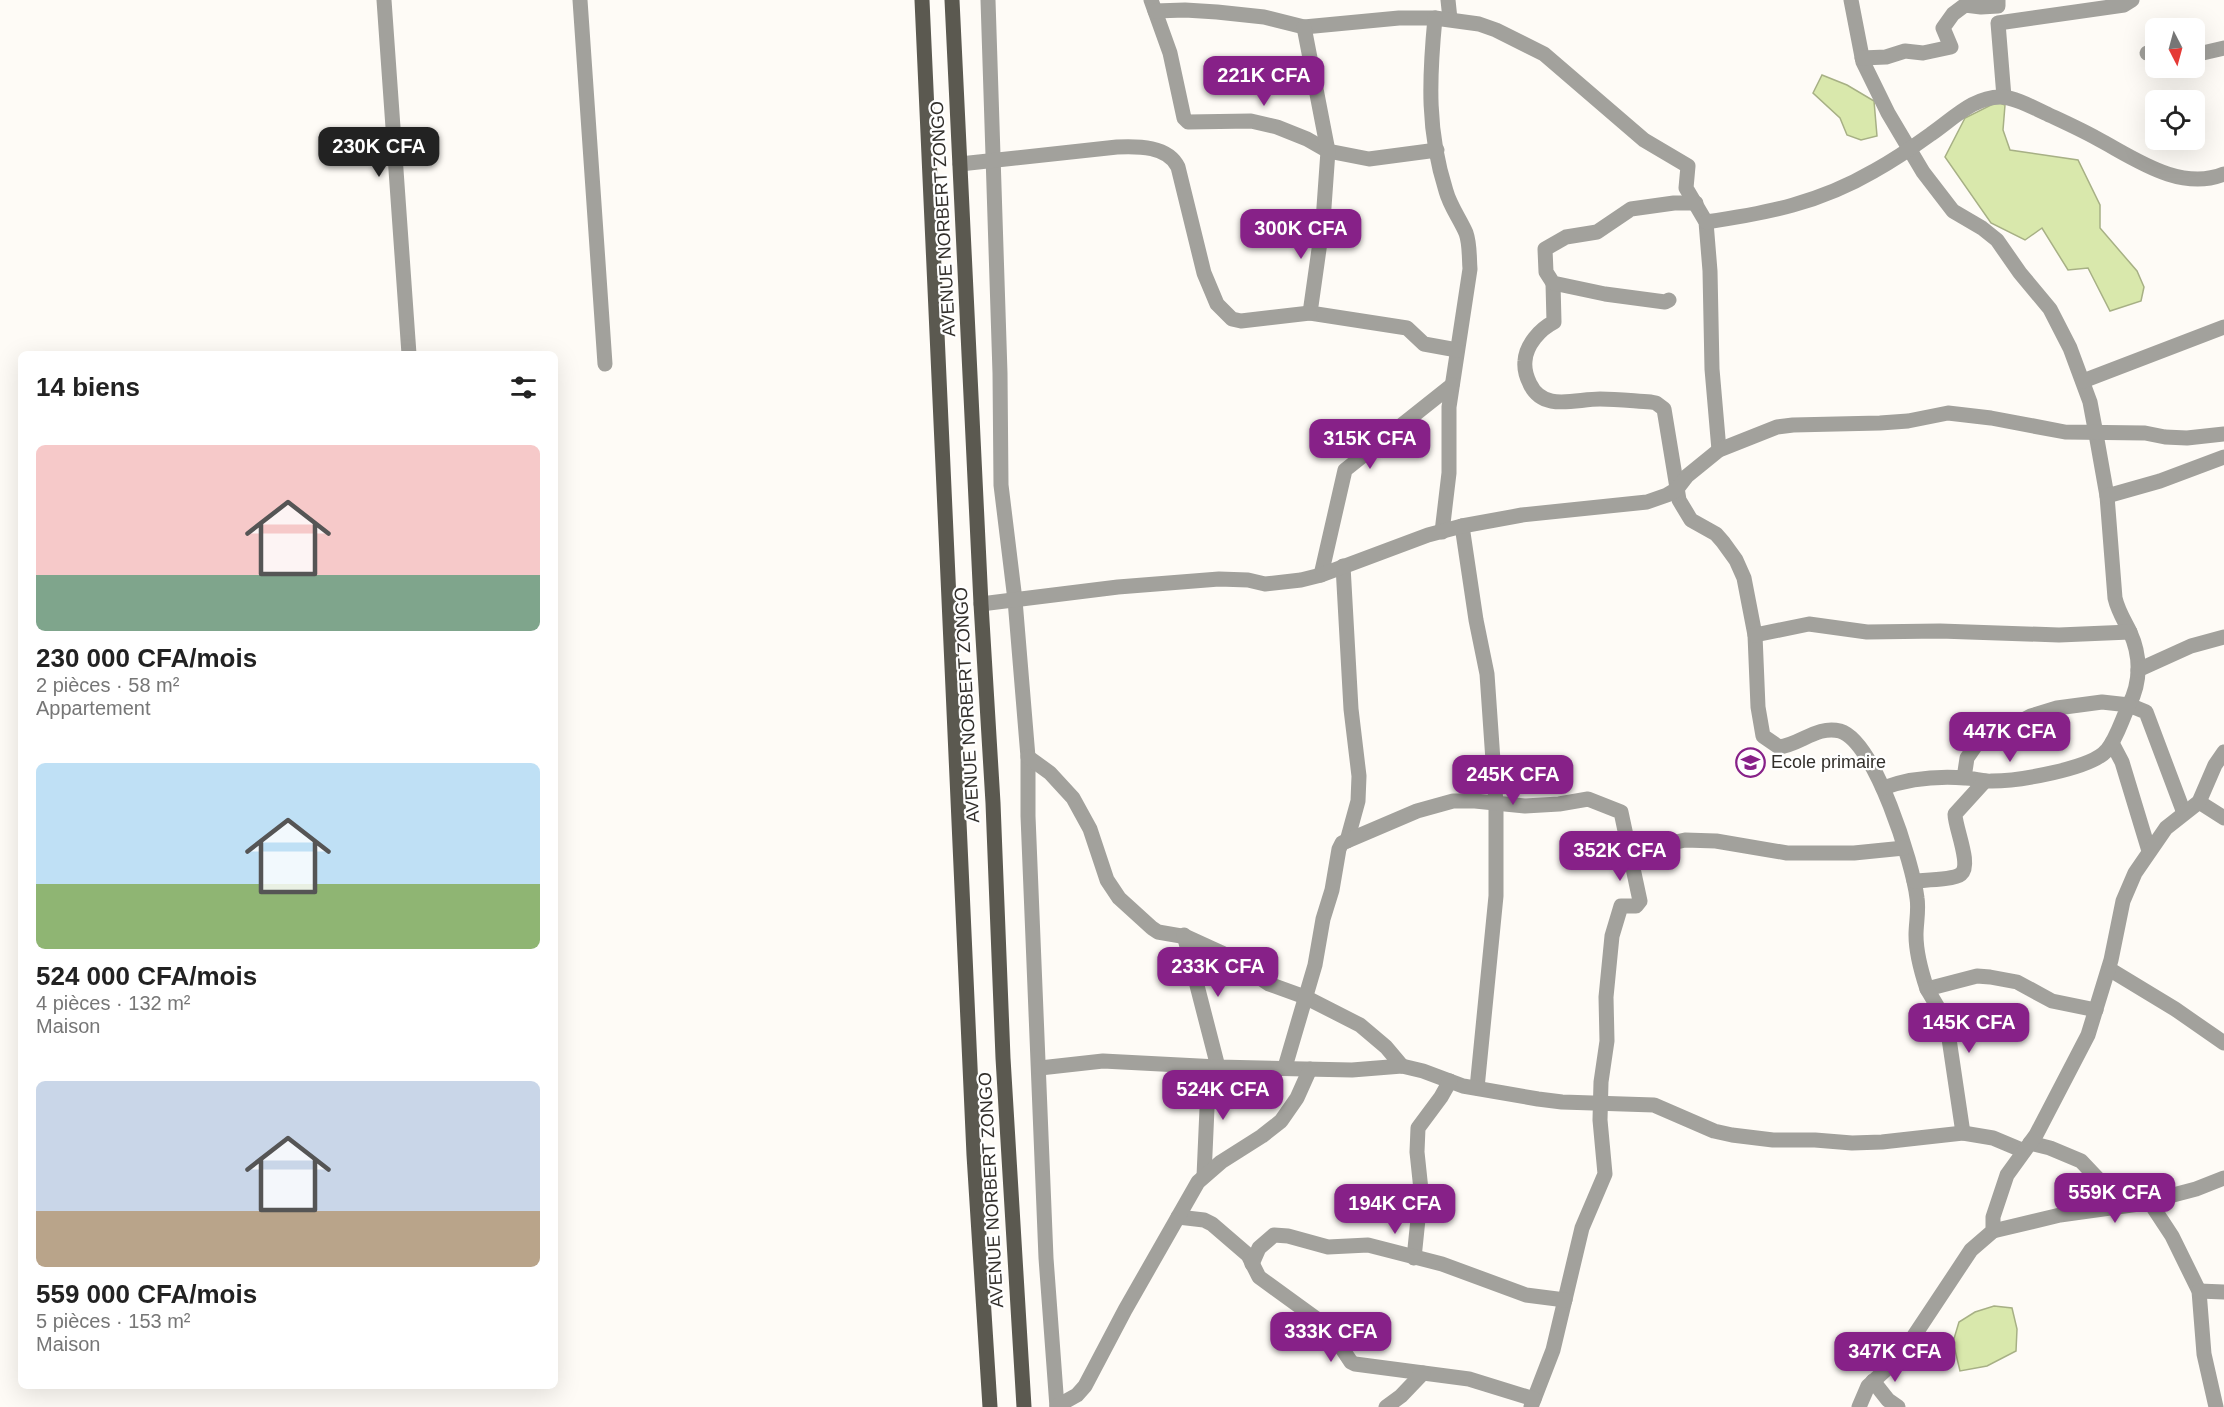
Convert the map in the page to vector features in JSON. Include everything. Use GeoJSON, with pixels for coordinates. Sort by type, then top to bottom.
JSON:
{"type":"FeatureCollection","features":[{"type":"Feature","properties":{"kind":"main road","name":"AVENUE NORBERT ZONGO"},"geometry":{"type":"LineString","coordinates":[[921,0],[974,1155],[990,1407]]}},
{"type":"Feature","properties":{"kind":"main road","name":"AVENUE NORBERT ZONGO"},"geometry":{"type":"LineString","coordinates":[[952,0],[981,604],[993,803],[1004,1070],[1024,1407]]}},
{"type":"Feature","properties":{"kind":"street"},"geometry":{"type":"LineString","coordinates":[[384,0],[409,351]]}},
{"type":"Feature","properties":{"kind":"street"},"geometry":{"type":"LineString","coordinates":[[580,0],[605,364]]}},
{"type":"Feature","properties":{"kind":"street"},"geometry":{"type":"LineString","coordinates":[[988,0],[1000,373],[1000,485],[1015,600],[1028,758],[1028,816],[1047,1258],[1057,1407],[1077,1395],[1085,1386],[1191,1193],[1204,1176],[1281,1121],[1297,1098],[1310,1069]]}},
{"type":"Feature","properties":{"kind":"street"},"geometry":{"type":"LineString","coordinates":[[1442,532],[1449,473],[1449,407],[1470,269],[1466,234],[1446,192],[1431,120],[1430,72],[1448,0]]}},
{"type":"Feature","properties":{"kind":"street"},"geometry":{"type":"LineString","coordinates":[[1851,0],[1862,58],[1874,86],[1932,185],[1953,211],[1997,240],[2020,273],[2046,303],[2070,348],[2090,402],[2107,496],[2115,598],[2118,610],[2130,632],[2138,670],[2138,685],[2112,743],[2103,754],[2084,765],[2013,780],[1985,782],[1964,778],[1901,781],[1883,788]]}},
{"type":"Feature","properties":{"kind":"street"},"geometry":{"type":"LineString","coordinates":[[1862,58],[1886,57],[1905,51],[1923,53],[1951,47],[1942,28],[1953,14],[1965,4],[1981,7],[1998,6],[1998,0]]}},
{"type":"Feature","properties":{"kind":"street"},"geometry":{"type":"LineString","coordinates":[[2004,97],[1997,24],[2000,21],[2124,5],[2132,0]]}},
{"type":"Feature","properties":{"kind":"street"},"geometry":{"type":"LineString","coordinates":[[1437,150],[1370,159],[1328,152],[1307,139],[1277,127],[1251,121],[1191,122],[1186,120],[1170,53],[1153,6],[1264,17],[1304,27],[1399,18],[1443,19],[1479,24],[1544,54],[1644,140],[1688,166],[1686,188],[1706,222],[1710,271],[1712,369],[1719,450]]}},
{"type":"Feature","properties":{"kind":"street"},"geometry":{"type":"LineString","coordinates":[[1304,27],[1328,152],[1320,244],[1310,313]]}},
{"type":"Feature","properties":{"kind":"street"},"geometry":{"type":"LineString","coordinates":[[2205,52],[2224,48]]}},
{"type":"Feature","properties":{"kind":"street"},"geometry":{"type":"LineString","coordinates":[[1706,222],[1794,206],[1831,193],[1874,171],[1970,106],[1989,98],[2004,97],[2054,117],[2146,165],[2169,174],[2189,179],[2218,177],[2224,174]]}},
{"type":"Feature","properties":{"kind":"street"},"geometry":{"type":"LineString","coordinates":[[960,164],[1117,147],[1138,146],[1162,152],[1175,160],[1206,278],[1217,304],[1228,316],[1241,321],[1310,313],[1399,326],[1411,329],[1424,344],[1457,350]]}},
{"type":"Feature","properties":{"kind":"street"},"geometry":{"type":"LineString","coordinates":[[1696,203],[1674,203],[1630,209],[1597,232],[1566,237],[1545,249],[1546,272],[1553,283],[1554,322],[1546,326],[1530,345],[1524,363],[1525,372],[1535,393],[1543,400],[1553,402],[1601,399],[1656,403],[1664,409],[1679,500],[1688,516],[1695,523],[1716,534],[1736,560],[1748,590],[1755,636],[1758,707],[1763,736],[1779,747],[1815,733],[1832,730],[1844,733],[1870,759],[1883,788],[1914,881],[1918,905],[1917,951],[1926,989],[1943,1016],[1948,1032],[1963,1133]]}},
{"type":"Feature","properties":{"kind":"street"},"geometry":{"type":"LineString","coordinates":[[1553,283],[1605,294],[1665,302],[1669,300]]}},
{"type":"Feature","properties":{"kind":"street"},"geometry":{"type":"LineString","coordinates":[[2083,381],[2224,327]]}},
{"type":"Feature","properties":{"kind":"street"},"geometry":{"type":"LineString","coordinates":[[1320,575],[1345,470],[1452,386]]}},
{"type":"Feature","properties":{"kind":"street"},"geometry":{"type":"LineString","coordinates":[[981,604],[1118,587],[1219,579],[1276,584],[1301,580],[1462,526],[1522,515],[1647,502],[1677,489],[1687,476],[1719,450],[1777,427],[1908,421],[1948,413],[1991,418],[2065,432],[2145,434],[2187,438],[2224,434]]}},
{"type":"Feature","properties":{"kind":"street"},"geometry":{"type":"LineString","coordinates":[[2107,496],[2160,481],[2224,457]]}},
{"type":"Feature","properties":{"kind":"street"},"geometry":{"type":"LineString","coordinates":[[1462,526],[1487,674],[1496,804],[1496,896],[1477,1088]]}},
{"type":"Feature","properties":{"kind":"street"},"geometry":{"type":"LineString","coordinates":[[1342,566],[1359,776],[1358,801],[1347,840]]}},
{"type":"Feature","properties":{"kind":"street"},"geometry":{"type":"LineString","coordinates":[[1755,636],[1809,624],[1867,632],[1940,631],[2060,635],[2130,632]]}},
{"type":"Feature","properties":{"kind":"street"},"geometry":{"type":"LineString","coordinates":[[2138,670],[2192,646],[2224,637]]}},
{"type":"Feature","properties":{"kind":"street"},"geometry":{"type":"LineString","coordinates":[[1964,778],[1967,758],[1976,745],[2031,716],[2057,708],[2102,702],[2129,705],[2146,712],[2184,813]]}},
{"type":"Feature","properties":{"kind":"street"},"geometry":{"type":"LineString","coordinates":[[2112,743],[2122,762],[2149,851]]}},
{"type":"Feature","properties":{"kind":"street"},"geometry":{"type":"LineString","coordinates":[[1993,1231],[1993,1217],[2004,1183],[2069,1073],[2088,1035],[2109,969],[2123,901],[2135,873],[2166,828],[2199,802],[2215,765],[2224,752]]}},
{"type":"Feature","properties":{"kind":"street"},"geometry":{"type":"LineString","coordinates":[[1028,758],[1050,773],[1073,798],[1090,829],[1107,880],[1119,898],[1157,932],[1184,935],[1222,953],[1269,984],[1305,997],[1368,1030],[1402,1066]]}},
{"type":"Feature","properties":{"kind":"street"},"geometry":{"type":"LineString","coordinates":[[1914,881],[1960,875],[1963,871],[1966,861],[1955,814],[1985,782]]}},
{"type":"Feature","properties":{"kind":"street"},"geometry":{"type":"LineString","coordinates":[[1179,1217],[1204,1220],[1212,1224],[1248,1255],[1260,1277],[1321,1322],[1351,1362],[1480,1382],[1533,1403],[1553,1350],[1582,1228],[1605,1174],[1600,1139],[1600,1103],[1607,1041],[1606,997],[1615,923],[1621,906],[1636,906],[1640,901],[1622,812],[1596,800],[1588,799],[1525,806],[1466,800],[1433,805],[1342,843],[1315,965],[1285,1067]]}},
{"type":"Feature","properties":{"kind":"street"},"geometry":{"type":"LineString","coordinates":[[2199,802],[2224,818]]}},
{"type":"Feature","properties":{"kind":"street"},"geometry":{"type":"LineString","coordinates":[[1633,861],[1659,859],[1671,844],[1685,840],[1716,841],[1787,853],[1854,853],[1904,848]]}},
{"type":"Feature","properties":{"kind":"street"},"geometry":{"type":"LineString","coordinates":[[1184,935],[1213,1067],[1208,1086],[1204,1176]]}},
{"type":"Feature","properties":{"kind":"street"},"geometry":{"type":"LineString","coordinates":[[2109,969],[2175,1009],[2224,1043]]}},
{"type":"Feature","properties":{"kind":"street"},"geometry":{"type":"LineString","coordinates":[[1926,989],[1977,976],[1990,977],[2017,982],[2052,1000],[2096,1010]]}},
{"type":"Feature","properties":{"kind":"street"},"geometry":{"type":"LineString","coordinates":[[1040,1068],[1103,1061],[1213,1067],[1361,1070],[1402,1066],[1477,1088],[1562,1102],[1654,1105],[1714,1131],[1773,1140],[1882,1142],[1963,1133],[2027,1147],[2050,1148],[2081,1161],[2099,1180],[2129,1205]]}},
{"type":"Feature","properties":{"kind":"street"},"geometry":{"type":"LineString","coordinates":[[1414,1258],[1421,1190],[1417,1152],[1418,1128],[1450,1081]]}},
{"type":"Feature","properties":{"kind":"street"},"geometry":{"type":"LineString","coordinates":[[1859,1407],[1868,1386],[1908,1345],[1971,1250],[1993,1231],[2060,1215],[2149,1201],[2196,1189],[2224,1178]]}},
{"type":"Feature","properties":{"kind":"street"},"geometry":{"type":"LineString","coordinates":[[2149,1201],[2172,1236],[2199,1291],[2204,1354],[2216,1407]]}},
{"type":"Feature","properties":{"kind":"street"},"geometry":{"type":"LineString","coordinates":[[1252,1264],[1259,1248],[1274,1235],[1288,1236],[1328,1247],[1368,1245],[1442,1264],[1526,1295],[1565,1300]]}},
{"type":"Feature","properties":{"kind":"street"},"geometry":{"type":"LineString","coordinates":[[2199,1291],[2224,1292]]}},
{"type":"Feature","properties":{"kind":"street"},"geometry":{"type":"LineString","coordinates":[[1386,1407],[1401,1396],[1423,1373]]}},
{"type":"Feature","properties":{"kind":"street"},"geometry":{"type":"LineString","coordinates":[[1873,1381],[1888,1400],[1898,1407]]}},
{"type":"Feature","properties":{"kind":"shaded area"},"geometry":{"type":"Polygon","coordinates":[[[1822,75],[1847,85],[1874,101],[1877,136],[1861,140],[1847,135],[1840,118],[1813,93],[1822,75]]]}},
{"type":"Feature","properties":{"kind":"shaded area"},"geometry":{"type":"Polygon","coordinates":[[[1997,102],[2005,105],[2003,130],[2010,150],[2078,160],[2100,205],[2100,228],[2137,271],[2144,287],[2141,301],[2110,311],[2088,268],[2068,270],[2042,228],[2025,240],[1991,223],[1945,157],[1965,118],[1997,102]]]}},
{"type":"Feature","properties":{"kind":"shaded area"},"geometry":{"type":"Polygon","coordinates":[[[1994,1306],[2012,1308],[2017,1329],[2016,1351],[1987,1366],[1960,1371],[1953,1342],[1959,1322],[1975,1312],[1994,1306]]]}},
{"type":"Feature","properties":{"kind":"place","name":"Ecole primaire"},"geometry":{"type":"Point","coordinates":[1750,762]}}]}
